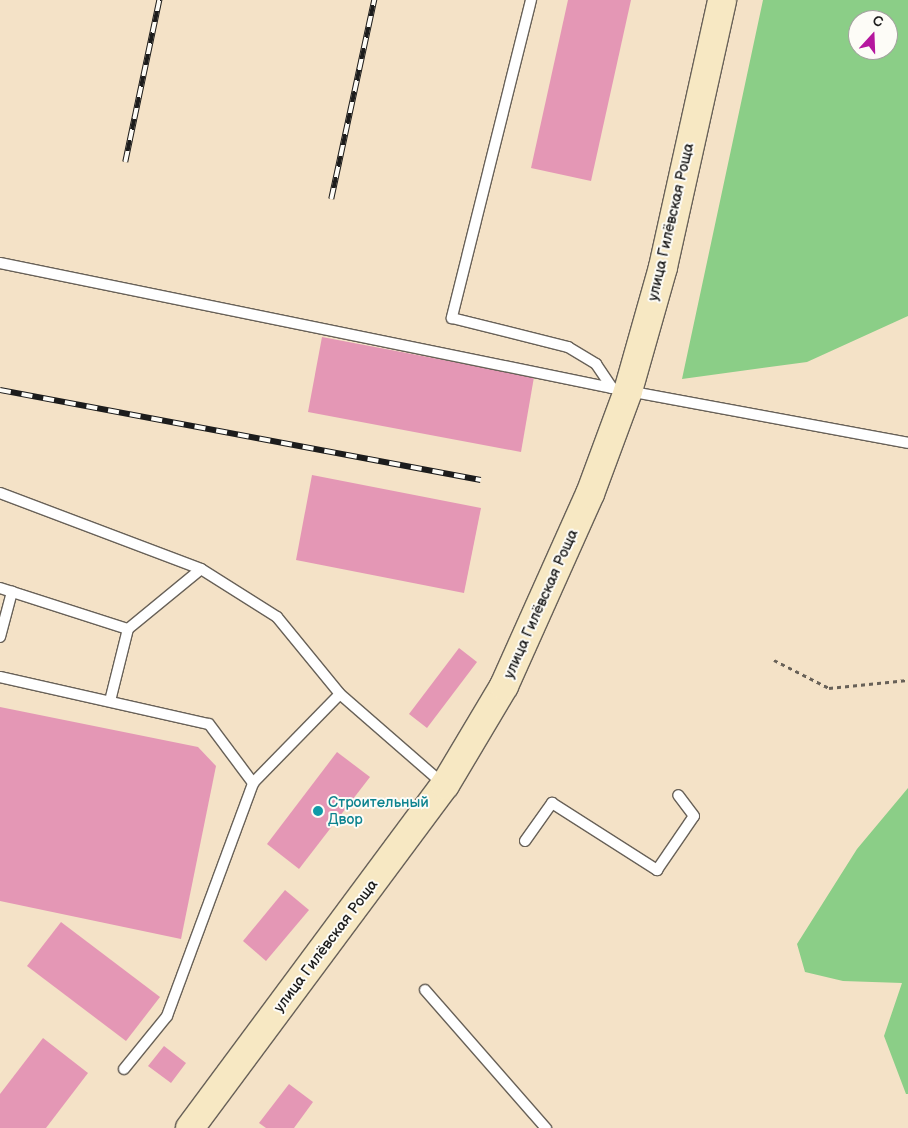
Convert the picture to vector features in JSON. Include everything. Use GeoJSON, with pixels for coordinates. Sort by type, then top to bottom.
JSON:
{"type":"FeatureCollection","features":[{"type":"Feature","properties":{"kind":"street","name":"улица Гилёвская Роща"},"geometry":{"type":"LineString","coordinates":[[190,1128],[445,785],[504,686],[590,494],[620,389],[663,267],[722,0]]}},
{"type":"Feature","properties":{"kind":"lane"},"geometry":{"type":"LineString","coordinates":[[531,0],[452,318],[568,347],[596,364],[620,389]]}},
{"type":"Feature","properties":{"kind":"lane"},"geometry":{"type":"LineString","coordinates":[[0,263],[620,389],[908,443]]}},
{"type":"Feature","properties":{"kind":"lane"},"geometry":{"type":"LineString","coordinates":[[0,493],[202,569],[277,617],[340,694],[445,785]]}},
{"type":"Feature","properties":{"kind":"lane"},"geometry":{"type":"LineString","coordinates":[[110,702],[128,629],[202,569]]}},
{"type":"Feature","properties":{"kind":"lane"},"geometry":{"type":"LineString","coordinates":[[0,588],[128,629]]}},
{"type":"Feature","properties":{"kind":"lane"},"geometry":{"type":"LineString","coordinates":[[0,637],[12,592]]}},
{"type":"Feature","properties":{"kind":"lane"},"geometry":{"type":"LineString","coordinates":[[0,677],[209,724],[253,783]]}},
{"type":"Feature","properties":{"kind":"lane"},"geometry":{"type":"LineString","coordinates":[[124,1069],[167,1016],[253,783],[340,694]]}},
{"type":"Feature","properties":{"kind":"lane"},"geometry":{"type":"LineString","coordinates":[[525,841],[552,803],[657,870],[694,816],[678,795]]}},
{"type":"Feature","properties":{"kind":"lane"},"geometry":{"type":"LineString","coordinates":[[425,990],[546,1128]]}},
{"type":"Feature","properties":{"kind":"path"},"geometry":{"type":"LineString","coordinates":[[774,660],[829,688],[908,680]]}},
{"type":"Feature","properties":{"kind":"green space"},"geometry":{"type":"Polygon","coordinates":[[[763,0],[908,0],[908,316],[807,362],[682,379],[763,0]]]}},
{"type":"Feature","properties":{"kind":"green space"},"geometry":{"type":"Polygon","coordinates":[[[908,788],[908,1094],[906,1094],[884,1036],[902,983],[843,981],[805,972],[797,944],[857,849],[908,788]]]}},
{"type":"Feature","properties":{"kind":"building"},"geometry":{"type":"Polygon","coordinates":[[[568,0],[631,0],[591,181],[531,168],[568,0]]]}},
{"type":"Feature","properties":{"kind":"building"},"geometry":{"type":"Polygon","coordinates":[[[322,337],[534,377],[521,452],[308,412],[322,337]]]}},
{"type":"Feature","properties":{"kind":"building"},"geometry":{"type":"Polygon","coordinates":[[[312,475],[481,508],[464,593],[296,560],[312,475]]]}},
{"type":"Feature","properties":{"kind":"building"},"geometry":{"type":"Polygon","coordinates":[[[459,648],[477,662],[427,728],[409,714],[459,648]]]}},
{"type":"Feature","properties":{"kind":"building"},"geometry":{"type":"Polygon","coordinates":[[[0,707],[198,747],[216,766],[181,939],[0,901],[0,707]]]}},
{"type":"Feature","properties":{"kind":"building","name":"Строительный Двор"},"geometry":{"type":"Polygon","coordinates":[[[337,752],[370,777],[299,869],[267,844],[337,752]]]}},
{"type":"Feature","properties":{"kind":"building"},"geometry":{"type":"Polygon","coordinates":[[[285,890],[309,910],[266,961],[243,941],[285,890]]]}},
{"type":"Feature","properties":{"kind":"building"},"geometry":{"type":"Polygon","coordinates":[[[61,922],[160,997],[126,1041],[27,966],[61,922]]]}},
{"type":"Feature","properties":{"kind":"building"},"geometry":{"type":"Polygon","coordinates":[[[43,1038],[88,1073],[46,1128],[0,1128],[0,1094],[43,1038]]]}},
{"type":"Feature","properties":{"kind":"building"},"geometry":{"type":"Polygon","coordinates":[[[164,1046],[186,1063],[171,1083],[148,1066],[164,1046]]]}},
{"type":"Feature","properties":{"kind":"building"},"geometry":{"type":"Polygon","coordinates":[[[289,1084],[313,1102],[294,1128],[266,1128],[259,1123],[289,1084]]]}},
{"type":"Feature","properties":{"kind":"railway"},"geometry":{"type":"LineString","coordinates":[[125,162],[159,0]]}},
{"type":"Feature","properties":{"kind":"railway"},"geometry":{"type":"LineString","coordinates":[[331,199],[374,0]]}},
{"type":"Feature","properties":{"kind":"railway"},"geometry":{"type":"LineString","coordinates":[[0,390],[481,480]]}},
{"type":"Feature","properties":{"kind":"place","name":"Строительный Двор"},"geometry":{"type":"Point","coordinates":[318,811]}}]}
